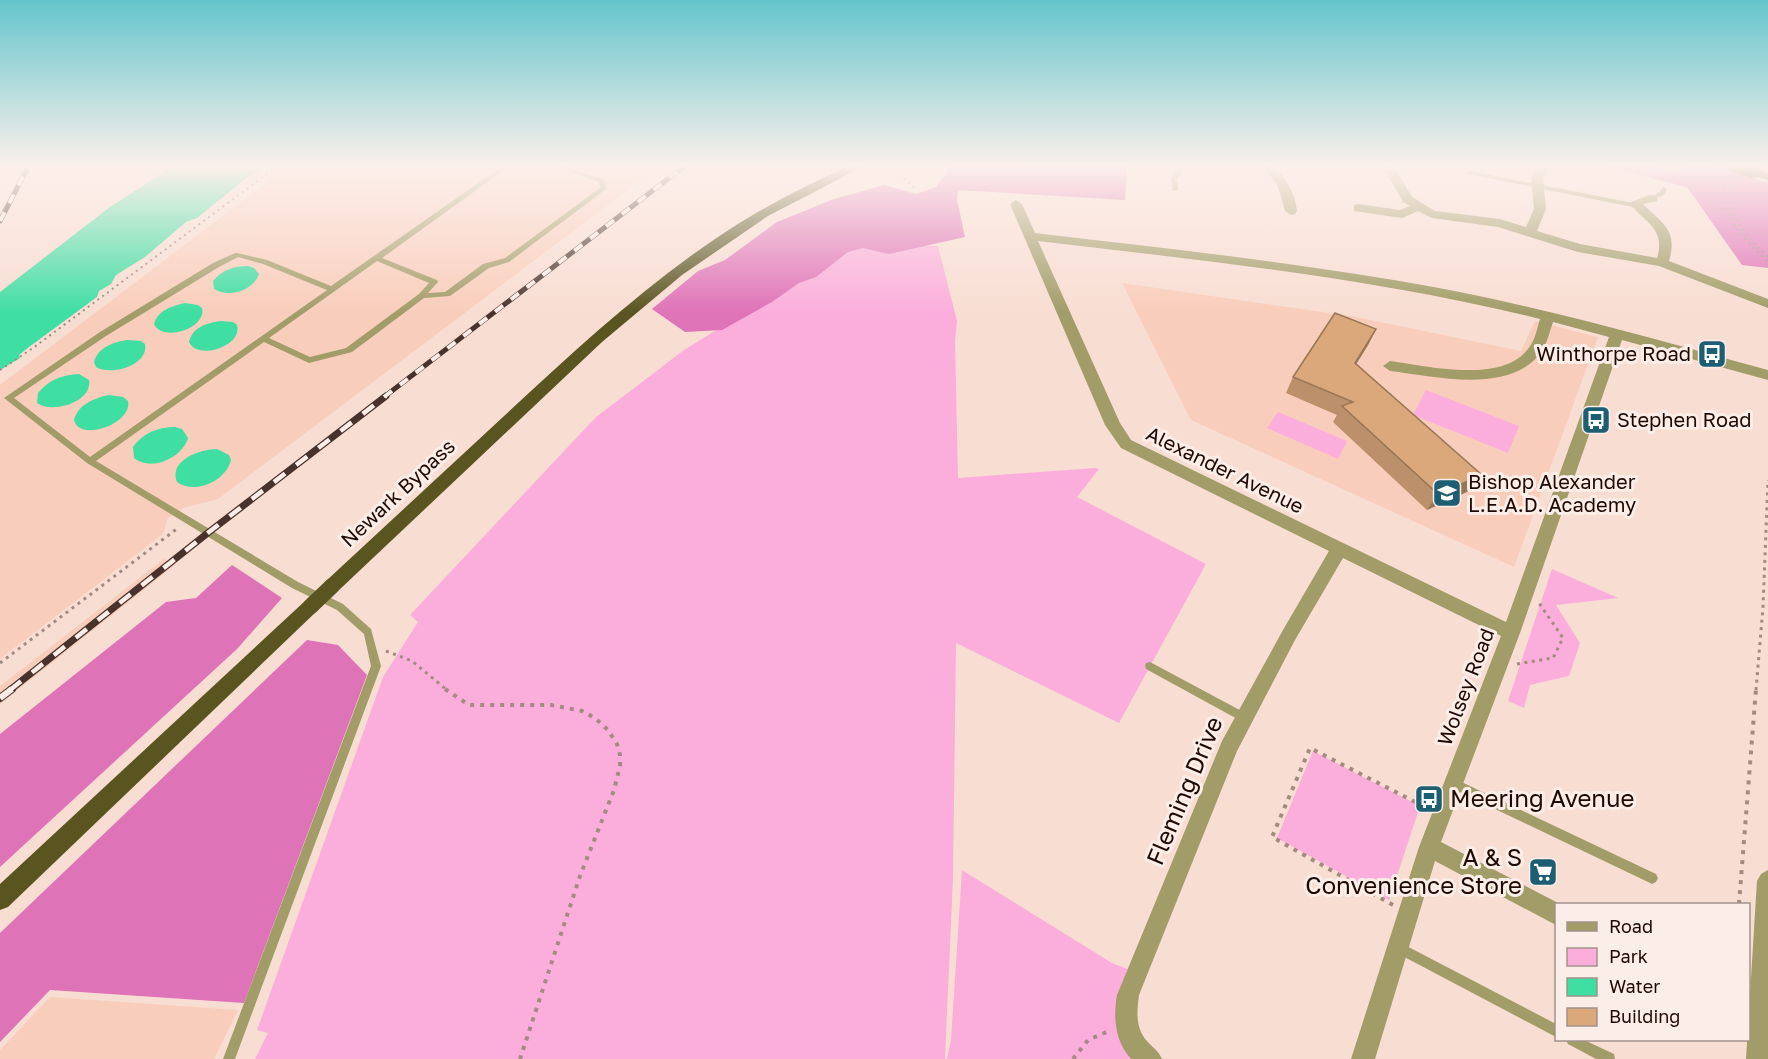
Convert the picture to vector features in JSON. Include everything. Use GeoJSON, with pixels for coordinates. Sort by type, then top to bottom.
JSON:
{"type":"FeatureCollection","features":[{"type":"Feature","properties":{"kind":"highway","name":"Newark Bypass"},"geometry":{"type":"LineString","coordinates":[[0,899],[578,356],[656,288],[703,251],[761,214]]}},
{"type":"Feature","properties":{"kind":"street","name":"Alexander Avenue"},"geometry":{"type":"LineString","coordinates":[[1021,214],[1113,425],[1126,444],[1511,633]]}},
{"type":"Feature","properties":{"kind":"street"},"geometry":{"type":"LineString","coordinates":[[1438,214],[1485,220],[1589,250],[1662,263],[1768,304]]}},
{"type":"Feature","properties":{"kind":"street"},"geometry":{"type":"LineString","coordinates":[[1530,232],[1538,214]]}},
{"type":"Feature","properties":{"kind":"street"},"geometry":{"type":"LineString","coordinates":[[1647,214],[1660,226],[1668,245],[1662,263]]}},
{"type":"Feature","properties":{"kind":"street"},"geometry":{"type":"LineString","coordinates":[[1030,236],[1345,276],[1548,317],[1768,375]]}},
{"type":"Feature","properties":{"kind":"street"},"geometry":{"type":"LineString","coordinates":[[1390,366],[1466,375],[1501,371],[1520,363],[1533,353],[1548,317]]}},
{"type":"Feature","properties":{"kind":"street","name":"Wolsey Road"},"geometry":{"type":"LineString","coordinates":[[1363,1059],[1440,815],[1511,633],[1617,334]]}},
{"type":"Feature","properties":{"kind":"street","name":"Fleming Drive"},"geometry":{"type":"LineString","coordinates":[[1126,1026],[1128,995],[1229,747],[1289,635],[1339,550]]}},
{"type":"Feature","properties":{"kind":"street"},"geometry":{"type":"LineString","coordinates":[[1429,847],[1555,913]]}},
{"type":"Feature","properties":{"kind":"street"},"geometry":{"type":"LineString","coordinates":[[1758,1059],[1755,1017],[1768,881]]}},
{"type":"Feature","properties":{"kind":"street"},"geometry":{"type":"LineString","coordinates":[[1126,1026],[1140,1053],[1150,1059]]}},
{"type":"Feature","properties":{"kind":"lane"},"geometry":{"type":"LineString","coordinates":[[90,461],[438,214]]}},
{"type":"Feature","properties":{"kind":"lane"},"geometry":{"type":"LineString","coordinates":[[422,296],[447,294],[486,266],[507,260],[569,214]]}},
{"type":"Feature","properties":{"kind":"lane"},"geometry":{"type":"LineString","coordinates":[[230,1059],[376,666],[368,632],[340,607],[295,585],[90,461],[8,398],[103,334],[216,265],[237,255],[265,262],[331,289]]}},
{"type":"Feature","properties":{"kind":"lane"},"geometry":{"type":"LineString","coordinates":[[263,338],[309,360],[349,350],[422,296],[434,282],[376,258]]}},
{"type":"Feature","properties":{"kind":"lane"},"geometry":{"type":"LineString","coordinates":[[1150,666],[1245,718]]}},
{"type":"Feature","properties":{"kind":"lane"},"geometry":{"type":"LineString","coordinates":[[1453,783],[1652,878]]}},
{"type":"Feature","properties":{"kind":"lane"},"geometry":{"type":"LineString","coordinates":[[1397,947],[1555,1030]]}},
{"type":"Feature","properties":{"kind":"lane"},"geometry":{"type":"LineString","coordinates":[[1574,1041],[1609,1059]]}},
{"type":"Feature","properties":{"kind":"path"},"geometry":{"type":"LineString","coordinates":[[0,370],[213,214]]}},
{"type":"Feature","properties":{"kind":"path"},"geometry":{"type":"LineString","coordinates":[[1728,214],[1746,241],[1768,262]]}},
{"type":"Feature","properties":{"kind":"path"},"geometry":{"type":"LineString","coordinates":[[1732,214],[1751,241],[1768,257]]}},
{"type":"Feature","properties":{"kind":"path"},"geometry":{"type":"LineString","coordinates":[[1739,903],[1763,607],[1768,480]]}},
{"type":"Feature","properties":{"kind":"path"},"geometry":{"type":"LineString","coordinates":[[0,663],[167,536]]}},
{"type":"Feature","properties":{"kind":"path"},"geometry":{"type":"LineString","coordinates":[[1498,667],[1553,658],[1563,638],[1527,586]]}},
{"type":"Feature","properties":{"kind":"path"},"geometry":{"type":"LineString","coordinates":[[372,649],[410,659],[469,705],[562,706],[594,717],[607,728],[616,742],[620,756],[620,771],[589,849],[520,1059]]}},
{"type":"Feature","properties":{"kind":"path"},"geometry":{"type":"LineString","coordinates":[[1408,913],[1272,837],[1310,748],[1440,815]]}},
{"type":"Feature","properties":{"kind":"path"},"geometry":{"type":"LineString","coordinates":[[1073,1059],[1084,1041],[1096,1034],[1126,1026]]}},
{"type":"Feature","properties":{"kind":"shaded area"},"geometry":{"type":"Polygon","coordinates":[[[225,214],[595,214],[218,499],[183,508],[168,518],[163,534],[0,659],[0,385],[225,214]]]}},
{"type":"Feature","properties":{"kind":"shaded area"},"geometry":{"type":"Polygon","coordinates":[[[796,214],[960,214],[965,237],[889,254],[863,248],[848,252],[816,277],[799,283],[772,302],[722,330],[685,332],[652,309],[698,271],[725,260],[777,222],[796,214]]]}},
{"type":"Feature","properties":{"kind":"shaded area"},"geometry":{"type":"Polygon","coordinates":[[[1706,214],[1768,214],[1768,268],[1742,265],[1706,214]]]}},
{"type":"Feature","properties":{"kind":"shaded area","name":"Bishop Alexander L.E.A.D. Academy"},"geometry":{"type":"Polygon","coordinates":[[[1122,283],[1356,317],[1521,351],[1535,321],[1598,337],[1514,567],[1191,420],[1122,283]]]}},
{"type":"Feature","properties":{"kind":"shaded area"},"geometry":{"type":"Polygon","coordinates":[[[164,559],[175,565],[0,704],[0,686],[164,559]]]}},
{"type":"Feature","properties":{"kind":"shaded area"},"geometry":{"type":"Polygon","coordinates":[[[232,565],[282,598],[237,649],[0,867],[0,734],[166,602],[196,598],[232,565]]]}},
{"type":"Feature","properties":{"kind":"shaded area"},"geometry":{"type":"Polygon","coordinates":[[[307,640],[338,645],[367,675],[244,1003],[50,990],[0,1042],[0,933],[307,640]]]}},
{"type":"Feature","properties":{"kind":"shaded area"},"geometry":{"type":"Polygon","coordinates":[[[50,997],[238,1010],[214,1059],[0,1059],[0,1050],[50,997]]]}},
{"type":"Feature","properties":{"kind":"green space"},"geometry":{"type":"Polygon","coordinates":[[[856,244],[938,246],[957,321],[955,341],[958,478],[1099,469],[1077,497],[1206,564],[1119,723],[956,643],[953,878],[945,1059],[255,1059],[268,1033],[257,1030],[383,677],[418,622],[410,615],[596,417],[684,350],[856,244]]]}},
{"type":"Feature","properties":{"kind":"green space"},"geometry":{"type":"Polygon","coordinates":[[[1426,390],[1519,426],[1508,453],[1413,415],[1426,390]]]}},
{"type":"Feature","properties":{"kind":"green space"},"geometry":{"type":"Polygon","coordinates":[[[1278,412],[1347,441],[1338,459],[1267,428],[1278,412]]]}},
{"type":"Feature","properties":{"kind":"green space"},"geometry":{"type":"Polygon","coordinates":[[[1552,569],[1618,598],[1556,605],[1580,643],[1569,676],[1530,685],[1524,708],[1508,701],[1552,569]]]}},
{"type":"Feature","properties":{"kind":"green space"},"geometry":{"type":"Polygon","coordinates":[[[1313,751],[1420,806],[1389,900],[1277,838],[1313,751]]]}},
{"type":"Feature","properties":{"kind":"green space"},"geometry":{"type":"Polygon","coordinates":[[[962,870],[1112,963],[1137,973],[1128,995],[1139,1059],[947,1059],[951,1040],[962,870]]]}},
{"type":"Feature","properties":{"kind":"water"},"geometry":{"type":"Polygon","coordinates":[[[100,214],[201,214],[186,222],[145,257],[116,275],[111,284],[99,291],[97,297],[29,347],[19,355],[20,358],[0,370],[0,292],[100,214]]]}},
{"type":"Feature","properties":{"kind":"water"},"geometry":{"type":"Polygon","coordinates":[[[248,266],[254,268],[259,274],[252,285],[233,293],[214,289],[213,281],[224,271],[248,266]]]}},
{"type":"Feature","properties":{"kind":"water"},"geometry":{"type":"Polygon","coordinates":[[[185,303],[202,308],[202,315],[198,322],[183,331],[174,333],[159,330],[154,324],[159,315],[171,307],[185,303]]]}},
{"type":"Feature","properties":{"kind":"water"},"geometry":{"type":"Polygon","coordinates":[[[220,321],[233,322],[237,325],[237,333],[233,339],[227,345],[210,351],[194,348],[189,342],[193,333],[200,327],[220,321]]]}},
{"type":"Feature","properties":{"kind":"water"},"geometry":{"type":"Polygon","coordinates":[[[127,340],[141,341],[145,344],[145,352],[141,358],[119,369],[96,367],[94,362],[103,349],[127,340]]]}},
{"type":"Feature","properties":{"kind":"water"},"geometry":{"type":"Polygon","coordinates":[[[79,374],[89,380],[89,388],[78,400],[52,407],[37,403],[38,393],[46,385],[61,377],[79,374]]]}},
{"type":"Feature","properties":{"kind":"water"},"geometry":{"type":"Polygon","coordinates":[[[109,395],[123,397],[128,401],[123,416],[115,423],[95,430],[78,427],[74,420],[79,410],[93,400],[109,395]]]}},
{"type":"Feature","properties":{"kind":"water"},"geometry":{"type":"Polygon","coordinates":[[[163,428],[182,429],[188,438],[185,445],[173,457],[149,464],[134,458],[133,447],[141,438],[163,428]]]}},
{"type":"Feature","properties":{"kind":"water"},"geometry":{"type":"Polygon","coordinates":[[[217,449],[229,455],[231,460],[228,468],[216,480],[209,484],[192,487],[177,482],[175,474],[181,462],[203,451],[217,449]]]}},
{"type":"Feature","properties":{"kind":"building"},"geometry":{"type":"Polygon","coordinates":[[[1335,313],[1376,329],[1355,363],[1482,475],[1438,494],[1342,406],[1353,402],[1293,377],[1335,313]]]}},
{"type":"Feature","properties":{"kind":"railway"},"geometry":{"type":"LineString","coordinates":[[0,221],[3,214]]}},
{"type":"Feature","properties":{"kind":"railway"},"geometry":{"type":"LineString","coordinates":[[384,397],[622,214]]}},
{"type":"Feature","properties":{"kind":"railway"},"geometry":{"type":"LineString","coordinates":[[10,690],[209,532],[386,396]]}},
{"type":"Feature","properties":{"kind":"railway"},"geometry":{"type":"LineString","coordinates":[[0,698],[12,689]]}},
{"type":"Feature","properties":{"kind":"place","name":"Winthorpe Road"},"geometry":{"type":"Point","coordinates":[1712,354]}},
{"type":"Feature","properties":{"kind":"place","name":"Stephen Road"},"geometry":{"type":"Point","coordinates":[1596,420]}},
{"type":"Feature","properties":{"kind":"place","name":"Bishop Alexander L.E.A.D. Academy"},"geometry":{"type":"Point","coordinates":[1447,493]}},
{"type":"Feature","properties":{"kind":"place","name":"Meering Avenue"},"geometry":{"type":"Point","coordinates":[1429,799]}},
{"type":"Feature","properties":{"kind":"place","name":"A & S Convenience Store"},"geometry":{"type":"Point","coordinates":[1543,872]}}]}
